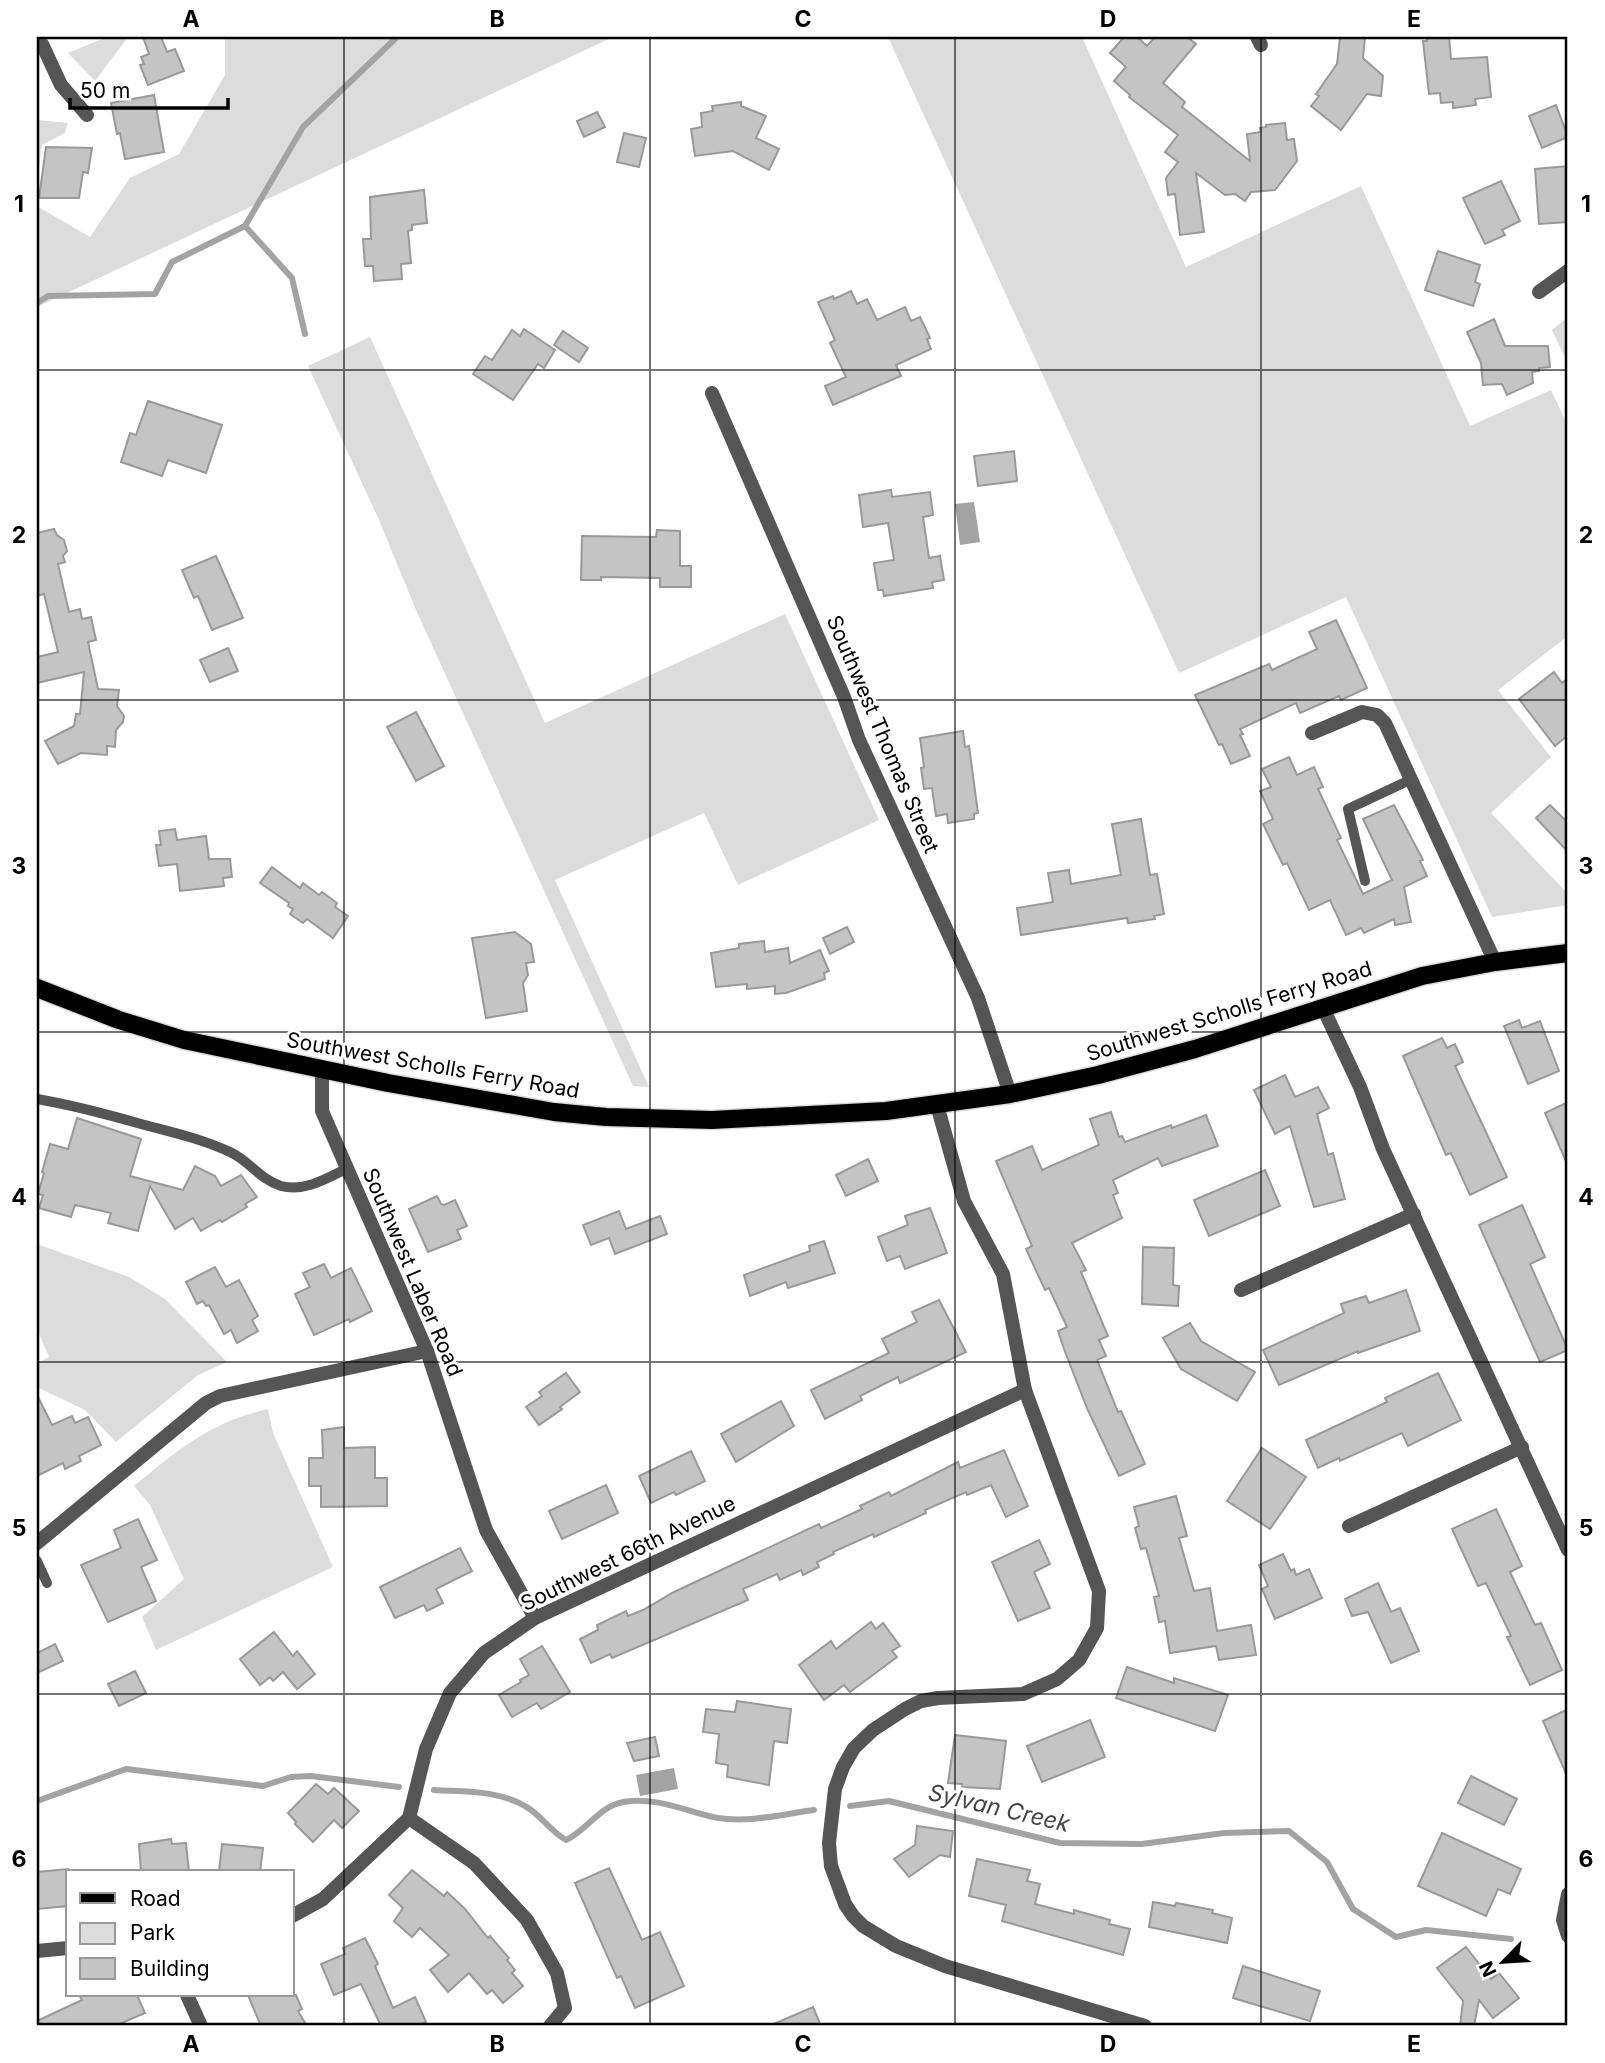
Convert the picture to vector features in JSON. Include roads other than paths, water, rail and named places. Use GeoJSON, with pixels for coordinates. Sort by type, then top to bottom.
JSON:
{"type":"FeatureCollection","features":[{"type":"Feature","properties":{"kind":"main road","name":"Southwest Scholls Ferry Road"},"geometry":{"type":"LineString","coordinates":[[37,988],[152,1031],[322,1070],[454,1096],[554,1112],[606,1117],[767,1119],[886,1111],[1010,1094],[1098,1075],[1195,1049],[1422,976],[1496,962],[1567,957]]}},
{"type":"Feature","properties":{"kind":"street"},"geometry":{"type":"LineString","coordinates":[[41,44],[61,85],[87,115]]}},
{"type":"Feature","properties":{"kind":"street"},"geometry":{"type":"LineString","coordinates":[[1539,292],[1568,271]]}},
{"type":"Feature","properties":{"kind":"street","name":"Southwest Thomas Street"},"geometry":{"type":"LineString","coordinates":[[712,393],[844,697],[859,740],[978,998],[1010,1094]]}},
{"type":"Feature","properties":{"kind":"street"},"geometry":{"type":"LineString","coordinates":[[1312,733],[1362,712],[1377,715],[1392,734],[1496,962]]}},
{"type":"Feature","properties":{"kind":"street"},"geometry":{"type":"LineString","coordinates":[[1323,1008],[1360,1087],[1383,1149],[1568,1550]]}},
{"type":"Feature","properties":{"kind":"street","name":"Southwest Laber Road"},"geometry":{"type":"LineString","coordinates":[[322,1070],[323,1111],[427,1352],[486,1530],[535,1618]]}},
{"type":"Feature","properties":{"kind":"street"},"geometry":{"type":"LineString","coordinates":[[937,1105],[964,1201],[1003,1274],[1025,1390],[1099,1591],[1097,1628],[1079,1660],[1057,1679],[1023,1694],[938,1698],[922,1702],[905,1709],[873,1730],[854,1748],[835,1788],[829,1843],[831,1866],[853,1916],[863,1926],[897,1947],[945,1966],[1145,2026]]}},
{"type":"Feature","properties":{"kind":"street"},"geometry":{"type":"LineString","coordinates":[[1241,1290],[1414,1214]]}},
{"type":"Feature","properties":{"kind":"street"},"geometry":{"type":"LineString","coordinates":[[37,1543],[206,1403],[220,1396],[427,1352]]}},
{"type":"Feature","properties":{"kind":"street","name":"Southwest 66th Avenue"},"geometry":{"type":"LineString","coordinates":[[410,1818],[426,1749],[450,1693],[484,1653],[535,1618],[1025,1390]]}},
{"type":"Feature","properties":{"kind":"street"},"geometry":{"type":"LineString","coordinates":[[1349,1525],[1522,1447]]}},
{"type":"Feature","properties":{"kind":"street"},"geometry":{"type":"LineString","coordinates":[[294,1915],[323,1899],[410,1818],[474,1863],[527,1920],[557,1973],[565,2008],[550,2026]]}},
{"type":"Feature","properties":{"kind":"street"},"geometry":{"type":"LineString","coordinates":[[1568,1894],[1563,1920],[1568,1936]]}},
{"type":"Feature","properties":{"kind":"street"},"geometry":{"type":"LineString","coordinates":[[37,1951],[66,1948]]}},
{"type":"Feature","properties":{"kind":"street"},"geometry":{"type":"LineString","coordinates":[[187,1996],[201,2026]]}},
{"type":"Feature","properties":{"kind":"lane"},"geometry":{"type":"LineString","coordinates":[[1364,881],[1348,809],[1412,779]]}},
{"type":"Feature","properties":{"kind":"lane"},"geometry":{"type":"LineString","coordinates":[[37,1099],[68,1104],[187,1136],[233,1154],[279,1186],[296,1188],[315,1184],[346,1169]]}},
{"type":"Feature","properties":{"kind":"lane"},"geometry":{"type":"LineString","coordinates":[[37,1561],[47,1583]]}},
{"type":"Feature","properties":{"kind":"waterway"},"geometry":{"type":"LineString","coordinates":[[37,303],[48,296],[155,294],[172,262],[245,226],[303,127],[397,37]]}},
{"type":"Feature","properties":{"kind":"waterway"},"geometry":{"type":"LineString","coordinates":[[245,226],[292,278],[305,334]]}},
{"type":"Feature","properties":{"kind":"waterway","name":"Sylvan Creek"},"geometry":{"type":"LineString","coordinates":[[37,1801],[126,1769],[263,1786],[291,1777],[311,1776],[399,1787]]}},
{"type":"Feature","properties":{"kind":"waterway","name":"Sylvan Creek"},"geometry":{"type":"LineString","coordinates":[[434,1790],[481,1793],[514,1801],[530,1809],[566,1840],[607,1808],[623,1802],[648,1801],[730,1819],[814,1810]]}},
{"type":"Feature","properties":{"kind":"waterway"},"geometry":{"type":"LineString","coordinates":[[850,1806],[889,1801],[1060,1843],[1142,1844],[1224,1833],[1289,1831],[1327,1862],[1353,1909],[1396,1937],[1426,1930],[1511,1939]]}}]}
